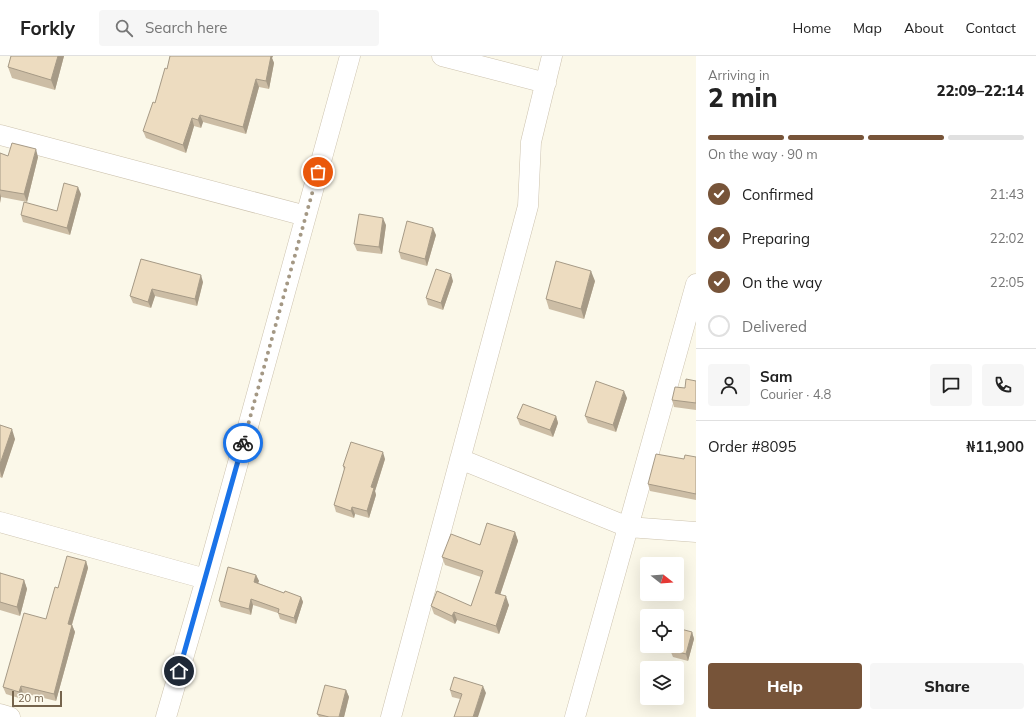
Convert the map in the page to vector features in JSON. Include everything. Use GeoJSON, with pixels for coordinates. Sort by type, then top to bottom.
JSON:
{"type":"FeatureCollection","features":[{"type":"Feature","properties":{"kind":"street"},"geometry":{"type":"LineString","coordinates":[[166,717],[206,579],[350,56]]}},
{"type":"Feature","properties":{"kind":"street"},"geometry":{"type":"LineString","coordinates":[[442,56],[546,83]]}},
{"type":"Feature","properties":{"kind":"street"},"geometry":{"type":"LineString","coordinates":[[391,717],[528,206],[531,142],[552,56]]}},
{"type":"Feature","properties":{"kind":"street"},"geometry":{"type":"LineString","coordinates":[[0,135],[306,216]]}},
{"type":"Feature","properties":{"kind":"street"},"geometry":{"type":"LineString","coordinates":[[575,717],[696,284]]}},
{"type":"Feature","properties":{"kind":"street"},"geometry":{"type":"LineString","coordinates":[[460,459],[628,527],[696,532]]}},
{"type":"Feature","properties":{"kind":"street"},"geometry":{"type":"LineString","coordinates":[[0,522],[206,579]]}},
{"type":"Feature","properties":{"kind":"street"},"geometry":{"type":"LineString","coordinates":[[0,714],[10,717]]}},
{"type":"Feature","properties":{"kind":"building"},"geometry":{"type":"Polygon","coordinates":[[[11,56],[58,56],[51,80],[8,67],[11,56]]]}},
{"type":"Feature","properties":{"kind":"building"},"geometry":{"type":"Polygon","coordinates":[[[170,56],[271,56],[266,81],[256,79],[243,127],[200,115],[198,120],[192,118],[183,145],[143,131],[153,102],[155,103],[170,56]]]}},
{"type":"Feature","properties":{"kind":"building"},"geometry":{"type":"Polygon","coordinates":[[[12,143],[36,149],[24,194],[0,190],[0,153],[8,156],[12,143]]]}},
{"type":"Feature","properties":{"kind":"building"},"geometry":{"type":"Polygon","coordinates":[[[64,183],[78,187],[67,228],[21,215],[24,202],[57,211],[64,183]]]}},
{"type":"Feature","properties":{"kind":"building"},"geometry":{"type":"Polygon","coordinates":[[[359,214],[383,218],[379,247],[354,244],[359,214]]]}},
{"type":"Feature","properties":{"kind":"building"},"geometry":{"type":"Polygon","coordinates":[[[407,221],[433,228],[425,259],[399,252],[407,221]]]}},
{"type":"Feature","properties":{"kind":"building"},"geometry":{"type":"Polygon","coordinates":[[[141,259],[201,275],[195,299],[152,289],[148,302],[130,296],[141,259]]]}},
{"type":"Feature","properties":{"kind":"building"},"geometry":{"type":"Polygon","coordinates":[[[556,261],[591,271],[581,309],[546,299],[556,261]]]}},
{"type":"Feature","properties":{"kind":"building"},"geometry":{"type":"Polygon","coordinates":[[[436,269],[451,274],[441,303],[426,298],[436,269]]]}},
{"type":"Feature","properties":{"kind":"building"},"geometry":{"type":"Polygon","coordinates":[[[686,379],[696,381],[696,403],[672,400],[675,387],[685,388],[686,379]]]}},
{"type":"Feature","properties":{"kind":"building"},"geometry":{"type":"Polygon","coordinates":[[[596,381],[624,391],[613,425],[585,416],[596,381]]]}},
{"type":"Feature","properties":{"kind":"building"},"geometry":{"type":"Polygon","coordinates":[[[523,404],[556,416],[550,430],[517,418],[523,404]]]}},
{"type":"Feature","properties":{"kind":"building"},"geometry":{"type":"Polygon","coordinates":[[[0,425],[12,429],[0,464],[0,425]]]}},
{"type":"Feature","properties":{"kind":"building"},"geometry":{"type":"Polygon","coordinates":[[[351,442],[383,452],[371,487],[374,488],[367,511],[352,507],[351,511],[334,505],[345,467],[343,466],[351,442]]]}},
{"type":"Feature","properties":{"kind":"building"},"geometry":{"type":"Polygon","coordinates":[[[656,454],[684,459],[685,455],[696,457],[696,494],[648,484],[656,454]]]}},
{"type":"Feature","properties":{"kind":"building"},"geometry":{"type":"Polygon","coordinates":[[[487,523],[515,532],[495,593],[506,596],[496,626],[454,612],[452,616],[431,606],[437,591],[471,606],[483,571],[442,557],[451,534],[480,545],[487,523]]]}},
{"type":"Feature","properties":{"kind":"building"},"geometry":{"type":"Polygon","coordinates":[[[67,556],[86,561],[68,624],[72,625],[54,694],[21,686],[19,692],[3,687],[24,613],[46,619],[55,587],[58,588],[67,556]]]}},
{"type":"Feature","properties":{"kind":"building"},"geometry":{"type":"Polygon","coordinates":[[[228,567],[256,575],[254,582],[284,593],[285,591],[301,597],[294,618],[278,613],[279,609],[251,599],[249,609],[219,601],[228,567]]]}},
{"type":"Feature","properties":{"kind":"building"},"geometry":{"type":"Polygon","coordinates":[[[0,573],[24,580],[17,607],[0,602],[0,573]]]}},
{"type":"Feature","properties":{"kind":"building"},"geometry":{"type":"Polygon","coordinates":[[[684,630],[692,632],[686,654],[682,653],[684,653],[684,630]]]}},
{"type":"Feature","properties":{"kind":"building"},"geometry":{"type":"Polygon","coordinates":[[[454,677],[483,686],[473,717],[454,717],[462,694],[450,690],[454,677]]]}},
{"type":"Feature","properties":{"kind":"building"},"geometry":{"type":"Polygon","coordinates":[[[325,685],[346,690],[339,717],[329,717],[317,714],[325,685]]]}},
{"type":"Feature","properties":{"kind":"way so far"},"geometry":{"type":"LineString","coordinates":[[243,443],[318,172]]}},
{"type":"Feature","properties":{"kind":"route"},"geometry":{"type":"LineString","coordinates":[[179,671],[243,443]]}}]}
